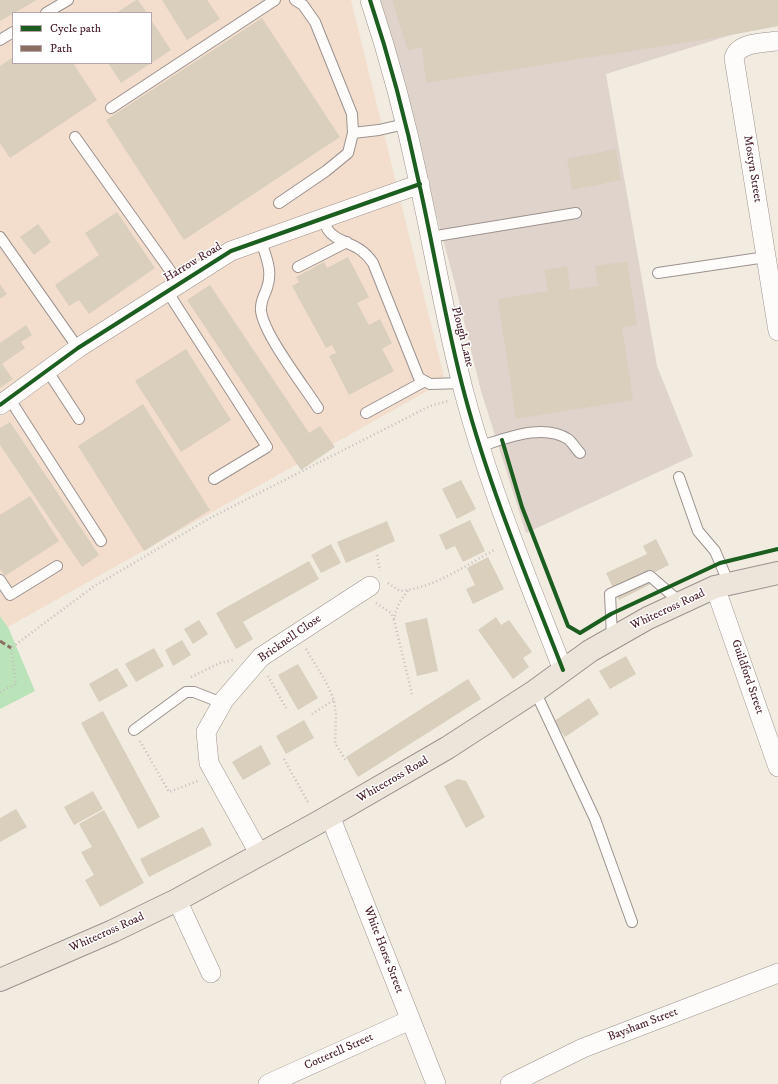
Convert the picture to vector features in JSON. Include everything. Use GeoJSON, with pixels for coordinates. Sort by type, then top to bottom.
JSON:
{"type":"FeatureCollection","features":[{"type":"Feature","properties":{"kind":"highway","name":"Whitecross Road"},"geometry":{"type":"LineString","coordinates":[[0,980],[113,931],[177,900],[325,819],[447,748],[535,691],[612,637],[681,603],[722,586],[778,573]]}},
{"type":"Feature","properties":{"kind":"street","name":"Plough Lane"},"geometry":{"type":"LineString","coordinates":[[370,0],[388,52],[420,184],[442,299],[464,389],[512,540],[563,670]]}},
{"type":"Feature","properties":{"kind":"street","name":"Mostyn Street"},"geometry":{"type":"LineString","coordinates":[[778,41],[741,47],[736,52],[734,58],[769,250],[778,331]]}},
{"type":"Feature","properties":{"kind":"street","name":"Harrow Road"},"geometry":{"type":"LineString","coordinates":[[5,401],[78,348],[231,251],[420,184]]}},
{"type":"Feature","properties":{"kind":"street","name":"Bricknell Close"},"geometry":{"type":"LineString","coordinates":[[260,855],[209,763],[206,732],[222,703],[261,657],[379,581]]}},
{"type":"Feature","properties":{"kind":"street","name":"Guildford Street"},"geometry":{"type":"LineString","coordinates":[[722,586],[778,767]]}},
{"type":"Feature","properties":{"kind":"street","name":"White Horse Street"},"geometry":{"type":"LineString","coordinates":[[325,819],[436,1084]]}},
{"type":"Feature","properties":{"kind":"street"},"geometry":{"type":"LineString","coordinates":[[177,900],[211,973]]}},
{"type":"Feature","properties":{"kind":"street","name":"Baysham Street"},"geometry":{"type":"LineString","coordinates":[[510,1084],[583,1048],[778,973]]}},
{"type":"Feature","properties":{"kind":"street","name":"Cotterell Street"},"geometry":{"type":"LineString","coordinates":[[268,1084],[410,1020]]}},
{"type":"Feature","properties":{"kind":"lane"},"geometry":{"type":"LineString","coordinates":[[48,12],[68,0]]}},
{"type":"Feature","properties":{"kind":"lane"},"geometry":{"type":"LineString","coordinates":[[111,108],[275,0]]}},
{"type":"Feature","properties":{"kind":"lane"},"geometry":{"type":"LineString","coordinates":[[279,203],[326,171],[348,153],[353,133],[352,114],[316,22],[303,5],[295,0]]}},
{"type":"Feature","properties":{"kind":"lane"},"geometry":{"type":"LineString","coordinates":[[0,40],[12,33]]}},
{"type":"Feature","properties":{"kind":"lane"},"geometry":{"type":"LineString","coordinates":[[353,133],[379,130],[405,124]]}},
{"type":"Feature","properties":{"kind":"lane"},"geometry":{"type":"LineString","coordinates":[[75,137],[173,287],[267,447],[214,479]]}},
{"type":"Feature","properties":{"kind":"lane"},"geometry":{"type":"LineString","coordinates":[[430,237],[576,213]]}},
{"type":"Feature","properties":{"kind":"lane"},"geometry":{"type":"LineString","coordinates":[[323,218],[328,231],[336,238],[367,253],[373,263],[419,378],[430,384],[464,389]]}},
{"type":"Feature","properties":{"kind":"lane"},"geometry":{"type":"LineString","coordinates":[[0,237],[78,348]]}},
{"type":"Feature","properties":{"kind":"lane"},"geometry":{"type":"LineString","coordinates":[[261,241],[270,271],[267,288],[261,300],[262,312],[268,332],[318,408]]}},
{"type":"Feature","properties":{"kind":"lane"},"geometry":{"type":"LineString","coordinates":[[298,267],[347,242]]}},
{"type":"Feature","properties":{"kind":"lane"},"geometry":{"type":"LineString","coordinates":[[658,273],[769,250]]}},
{"type":"Feature","properties":{"kind":"lane"},"geometry":{"type":"LineString","coordinates":[[47,370],[79,419]]}},
{"type":"Feature","properties":{"kind":"lane"},"geometry":{"type":"LineString","coordinates":[[366,413],[425,381]]}},
{"type":"Feature","properties":{"kind":"lane"},"geometry":{"type":"LineString","coordinates":[[5,401],[101,541]]}},
{"type":"Feature","properties":{"kind":"lane"},"geometry":{"type":"LineString","coordinates":[[481,446],[540,432],[556,434],[569,440],[580,453]]}},
{"type":"Feature","properties":{"kind":"lane"},"geometry":{"type":"LineString","coordinates":[[679,477],[698,531],[715,551],[722,586]]}},
{"type":"Feature","properties":{"kind":"lane"},"geometry":{"type":"LineString","coordinates":[[0,580],[10,595],[57,566]]}},
{"type":"Feature","properties":{"kind":"lane"},"geometry":{"type":"LineString","coordinates":[[612,637],[610,594],[650,576],[681,603]]}},
{"type":"Feature","properties":{"kind":"lane"},"geometry":{"type":"LineString","coordinates":[[535,691],[595,819],[632,922]]}},
{"type":"Feature","properties":{"kind":"lane"},"geometry":{"type":"LineString","coordinates":[[134,730],[186,692],[194,692],[222,703]]}},
{"type":"Feature","properties":{"kind":"path"},"geometry":{"type":"LineString","coordinates":[[0,692],[16,684],[11,648],[93,587],[210,518],[464,389]]}},
{"type":"Feature","properties":{"kind":"path"},"geometry":{"type":"LineString","coordinates":[[377,556],[379,581],[400,591],[420,588],[460,569],[512,540]]}},
{"type":"Feature","properties":{"kind":"path"},"geometry":{"type":"LineString","coordinates":[[408,590],[401,598],[396,608],[394,620],[412,694]]}},
{"type":"Feature","properties":{"kind":"path"},"geometry":{"type":"LineString","coordinates":[[296,634],[326,682],[334,700],[336,716],[336,743],[346,761]]}},
{"type":"Feature","properties":{"kind":"path"},"geometry":{"type":"LineString","coordinates":[[312,714],[334,700]]}},
{"type":"Feature","properties":{"kind":"path"},"geometry":{"type":"LineString","coordinates":[[284,759],[325,819]]}},
{"type":"Feature","properties":{"kind":"shaded area"},"geometry":{"type":"Polygon","coordinates":[[[0,0],[351,0],[445,381],[8,627],[0,616],[0,0]]]}},
{"type":"Feature","properties":{"kind":"shaded area"},"geometry":{"type":"Polygon","coordinates":[[[378,0],[778,0],[778,26],[731,35],[606,74],[657,366],[693,456],[526,533],[481,391],[454,280],[378,0]]]}},
{"type":"Feature","properties":{"kind":"green space"},"geometry":{"type":"Polygon","coordinates":[[[0,616],[8,627],[35,691],[0,709],[0,616]]]}},
{"type":"Feature","properties":{"kind":"building"},"geometry":{"type":"Polygon","coordinates":[[[0,0],[37,0],[16,12],[12,12],[12,14],[0,21],[0,0]]]}},
{"type":"Feature","properties":{"kind":"building"},"geometry":{"type":"Polygon","coordinates":[[[138,0],[146,12],[118,12],[138,0]]]}},
{"type":"Feature","properties":{"kind":"building"},"geometry":{"type":"Polygon","coordinates":[[[162,0],[207,0],[220,19],[187,40],[162,0]]]}},
{"type":"Feature","properties":{"kind":"building"},"geometry":{"type":"Polygon","coordinates":[[[392,0],[778,0],[778,26],[708,39],[426,83],[422,47],[408,51],[392,0]]]}},
{"type":"Feature","properties":{"kind":"building"},"geometry":{"type":"Polygon","coordinates":[[[262,18],[340,137],[184,240],[106,120],[262,18]]]}},
{"type":"Feature","properties":{"kind":"building"},"geometry":{"type":"Polygon","coordinates":[[[152,22],[171,50],[152,63],[152,22]]]}},
{"type":"Feature","properties":{"kind":"building"},"geometry":{"type":"Polygon","coordinates":[[[12,58],[12,64],[74,64],[97,100],[10,158],[0,143],[0,66],[12,58]]]}},
{"type":"Feature","properties":{"kind":"building"},"geometry":{"type":"Polygon","coordinates":[[[109,64],[150,64],[121,83],[109,64]]]}},
{"type":"Feature","properties":{"kind":"building"},"geometry":{"type":"Polygon","coordinates":[[[616,149],[621,180],[572,190],[567,159],[616,149]]]}},
{"type":"Feature","properties":{"kind":"building"},"geometry":{"type":"Polygon","coordinates":[[[117,212],[155,268],[89,314],[79,300],[69,306],[55,285],[99,255],[85,233],[117,212]]]}},
{"type":"Feature","properties":{"kind":"building"},"geometry":{"type":"Polygon","coordinates":[[[38,224],[51,242],[34,255],[20,237],[38,224]]]}},
{"type":"Feature","properties":{"kind":"building"},"geometry":{"type":"Polygon","coordinates":[[[348,257],[369,297],[357,303],[369,325],[380,319],[392,343],[382,349],[394,371],[349,395],[329,356],[336,353],[332,345],[326,348],[292,286],[299,282],[296,277],[324,262],[327,268],[348,257]]]}},
{"type":"Feature","properties":{"kind":"building"},"geometry":{"type":"Polygon","coordinates":[[[627,261],[637,325],[622,327],[633,400],[516,419],[498,299],[548,291],[544,270],[567,266],[570,290],[598,286],[595,266],[627,261]]]}},
{"type":"Feature","properties":{"kind":"building"},"geometry":{"type":"Polygon","coordinates":[[[0,284],[7,294],[0,299],[0,284]]]}},
{"type":"Feature","properties":{"kind":"building"},"geometry":{"type":"Polygon","coordinates":[[[210,285],[309,433],[320,426],[335,447],[301,470],[187,300],[210,285]]]}},
{"type":"Feature","properties":{"kind":"building"},"geometry":{"type":"Polygon","coordinates":[[[26,325],[32,335],[21,342],[25,348],[2,364],[13,379],[0,388],[0,343],[26,325]]]}},
{"type":"Feature","properties":{"kind":"building"},"geometry":{"type":"Polygon","coordinates":[[[186,349],[231,420],[181,452],[135,381],[186,349]]]}},
{"type":"Feature","properties":{"kind":"building"},"geometry":{"type":"Polygon","coordinates":[[[143,404],[210,510],[144,551],[78,446],[143,404]]]}},
{"type":"Feature","properties":{"kind":"building"},"geometry":{"type":"Polygon","coordinates":[[[10,422],[99,555],[82,567],[0,445],[0,428],[10,422]]]}},
{"type":"Feature","properties":{"kind":"building"},"geometry":{"type":"Polygon","coordinates":[[[461,480],[476,509],[457,519],[442,489],[461,480]]]}},
{"type":"Feature","properties":{"kind":"building"},"geometry":{"type":"Polygon","coordinates":[[[30,496],[59,541],[5,576],[0,569],[0,515],[30,496]]]}},
{"type":"Feature","properties":{"kind":"building"},"geometry":{"type":"Polygon","coordinates":[[[470,520],[485,551],[463,562],[455,546],[446,550],[439,535],[470,520]]]}},
{"type":"Feature","properties":{"kind":"building"},"geometry":{"type":"Polygon","coordinates":[[[387,521],[395,541],[346,563],[337,542],[387,521]]]}},
{"type":"Feature","properties":{"kind":"building"},"geometry":{"type":"Polygon","coordinates":[[[656,539],[669,565],[647,576],[651,584],[619,600],[606,573],[647,554],[643,546],[656,539]]]}},
{"type":"Feature","properties":{"kind":"building"},"geometry":{"type":"Polygon","coordinates":[[[331,544],[341,563],[321,573],[311,555],[331,544]]]}},
{"type":"Feature","properties":{"kind":"building"},"geometry":{"type":"Polygon","coordinates":[[[488,557],[504,589],[473,604],[466,589],[475,585],[467,568],[488,557]]]}},
{"type":"Feature","properties":{"kind":"building"},"geometry":{"type":"Polygon","coordinates":[[[309,561],[319,579],[243,622],[253,639],[236,649],[216,613],[309,561]]]}},
{"type":"Feature","properties":{"kind":"building"},"geometry":{"type":"Polygon","coordinates":[[[496,617],[501,625],[509,620],[532,652],[523,658],[529,667],[513,679],[478,630],[496,617]]]}},
{"type":"Feature","properties":{"kind":"building"},"geometry":{"type":"Polygon","coordinates":[[[427,618],[438,671],[417,676],[405,623],[427,618]]]}},
{"type":"Feature","properties":{"kind":"building"},"geometry":{"type":"Polygon","coordinates":[[[199,620],[208,634],[193,644],[184,629],[199,620]]]}},
{"type":"Feature","properties":{"kind":"building"},"geometry":{"type":"Polygon","coordinates":[[[182,640],[191,655],[173,666],[165,650],[182,640]]]}},
{"type":"Feature","properties":{"kind":"building"},"geometry":{"type":"Polygon","coordinates":[[[154,648],[164,666],[136,682],[125,664],[154,648]]]}},
{"type":"Feature","properties":{"kind":"building"},"geometry":{"type":"Polygon","coordinates":[[[626,656],[636,674],[610,689],[599,671],[626,656]]]}},
{"type":"Feature","properties":{"kind":"building"},"geometry":{"type":"Polygon","coordinates":[[[298,664],[318,698],[298,710],[278,675],[298,664]]]}},
{"type":"Feature","properties":{"kind":"building"},"geometry":{"type":"Polygon","coordinates":[[[117,668],[128,686],[99,702],[89,684],[117,668]]]}},
{"type":"Feature","properties":{"kind":"building"},"geometry":{"type":"Polygon","coordinates":[[[468,679],[481,699],[358,777],[346,757],[468,679]]]}},
{"type":"Feature","properties":{"kind":"building"},"geometry":{"type":"Polygon","coordinates":[[[589,698],[599,714],[565,737],[554,721],[589,698]]]}},
{"type":"Feature","properties":{"kind":"building"},"geometry":{"type":"Polygon","coordinates":[[[103,711],[160,817],[138,829],[81,723],[103,711]]]}},
{"type":"Feature","properties":{"kind":"building"},"geometry":{"type":"Polygon","coordinates":[[[304,720],[314,738],[286,754],[276,736],[304,720]]]}},
{"type":"Feature","properties":{"kind":"building"},"geometry":{"type":"Polygon","coordinates":[[[261,745],[271,764],[243,780],[232,762],[261,745]]]}},
{"type":"Feature","properties":{"kind":"building"},"geometry":{"type":"Polygon","coordinates":[[[458,779],[466,781],[485,817],[466,828],[444,786],[458,779]]]}},
{"type":"Feature","properties":{"kind":"building"},"geometry":{"type":"Polygon","coordinates":[[[93,791],[103,809],[74,825],[64,807],[93,791]]]}},
{"type":"Feature","properties":{"kind":"building"},"geometry":{"type":"Polygon","coordinates":[[[16,809],[27,827],[0,842],[0,818],[16,809]]]}},
{"type":"Feature","properties":{"kind":"building"},"geometry":{"type":"Polygon","coordinates":[[[104,810],[144,883],[100,907],[85,880],[94,875],[81,852],[92,847],[79,824],[104,810]]]}},
{"type":"Feature","properties":{"kind":"building"},"geometry":{"type":"Polygon","coordinates":[[[203,827],[212,845],[149,877],[140,859],[203,827]]]}},
{"type":"Feature","properties":{"kind":"marked path"},"geometry":{"type":"LineString","coordinates":[[0,641],[11,648]]}},
{"type":"Feature","properties":{"kind":"cycle path"},"geometry":{"type":"LineString","coordinates":[[370,0],[391,68],[409,137],[458,370],[475,431],[510,534],[563,670]]}},
{"type":"Feature","properties":{"kind":"cycle path"},"geometry":{"type":"LineString","coordinates":[[0,405],[78,348],[231,251],[420,184]]}},
{"type":"Feature","properties":{"kind":"cycle path"},"geometry":{"type":"LineString","coordinates":[[502,440],[522,507],[568,626],[580,633],[611,614],[720,563],[778,549]]}}]}
